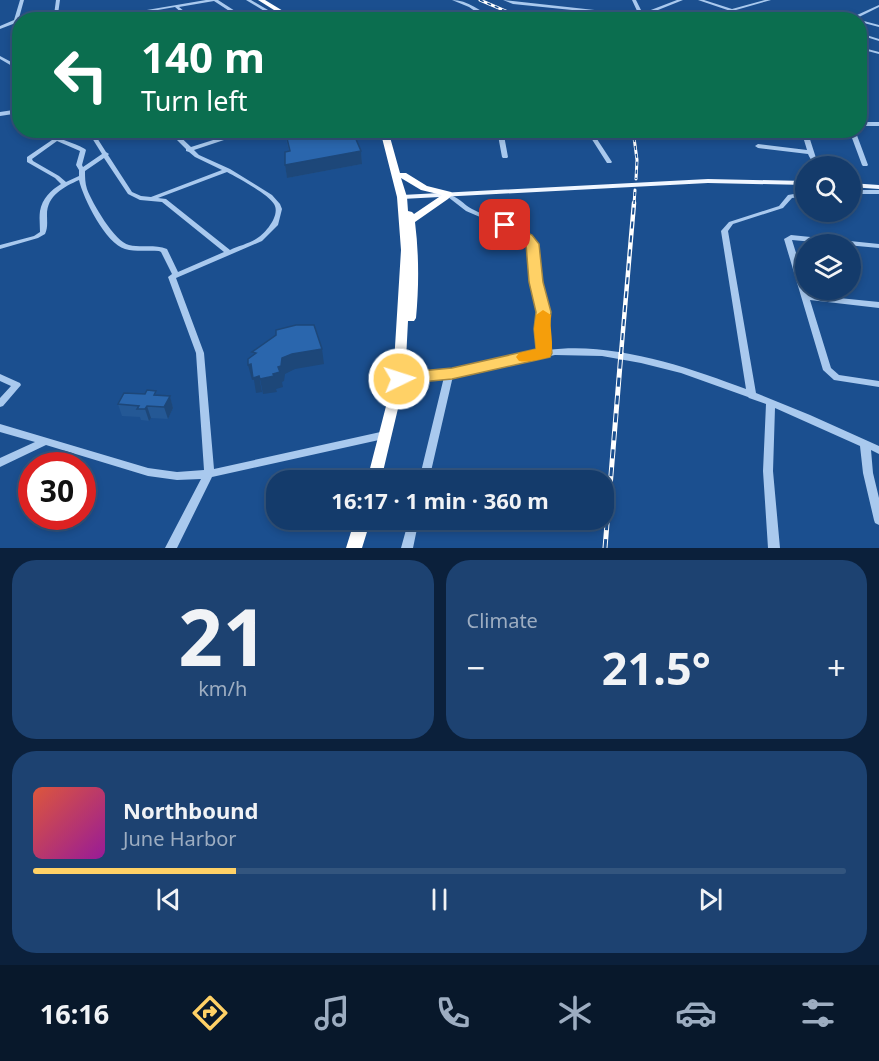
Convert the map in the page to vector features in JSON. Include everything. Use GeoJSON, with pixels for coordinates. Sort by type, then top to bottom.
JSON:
{"type":"FeatureCollection","features":[{"type":"Feature","properties":{"kind":"highway"},"geometry":{"type":"LineString","coordinates":[[261,0],[281,12]]}},
{"type":"Feature","properties":{"kind":"highway"},"geometry":{"type":"LineString","coordinates":[[386,138],[410,222],[414,284],[408,333],[401,359]]}},
{"type":"Feature","properties":{"kind":"highway"},"geometry":{"type":"LineString","coordinates":[[376,470],[399,379],[401,359],[406,250],[403,175],[393,138]]}},
{"type":"Feature","properties":{"kind":"highway"},"geometry":{"type":"LineString","coordinates":[[403,175],[424,188],[448,196]]}},
{"type":"Feature","properties":{"kind":"highway"},"geometry":{"type":"LineString","coordinates":[[410,222],[448,196]]}},
{"type":"Feature","properties":{"kind":"highway"},"geometry":{"type":"LineString","coordinates":[[354,548],[360,530]]}},
{"type":"Feature","properties":{"kind":"main road"},"geometry":{"type":"LineString","coordinates":[[404,199],[708,181],[795,183]]}},
{"type":"Feature","properties":{"kind":"main road"},"geometry":{"type":"LineString","coordinates":[[861,186],[879,187]]}},
{"type":"Feature","properties":{"kind":"street"},"geometry":{"type":"LineString","coordinates":[[140,12],[214,0],[234,12]]}},
{"type":"Feature","properties":{"kind":"street"},"geometry":{"type":"LineString","coordinates":[[248,0],[269,12]]}},
{"type":"Feature","properties":{"kind":"street"},"geometry":{"type":"LineString","coordinates":[[454,0],[479,12]]}},
{"type":"Feature","properties":{"kind":"street"},"geometry":{"type":"LineString","coordinates":[[504,0],[513,3],[597,12]]}},
{"type":"Feature","properties":{"kind":"street"},"geometry":{"type":"LineString","coordinates":[[648,12],[681,0]]}},
{"type":"Feature","properties":{"kind":"street"},"geometry":{"type":"LineString","coordinates":[[700,0],[738,12]]}},
{"type":"Feature","properties":{"kind":"street"},"geometry":{"type":"LineString","coordinates":[[732,10],[769,0]]}},
{"type":"Feature","properties":{"kind":"street"},"geometry":{"type":"LineString","coordinates":[[755,12],[756,4]]}},
{"type":"Feature","properties":{"kind":"street"},"geometry":{"type":"LineString","coordinates":[[868,11],[879,6]]}},
{"type":"Feature","properties":{"kind":"street"},"geometry":{"type":"LineString","coordinates":[[177,7],[183,12]]}},
{"type":"Feature","properties":{"kind":"street"},"geometry":{"type":"LineString","coordinates":[[868,11],[879,13]]}},
{"type":"Feature","properties":{"kind":"street"},"geometry":{"type":"LineString","coordinates":[[171,548],[209,474],[200,352],[171,279],[175,274],[252,244],[268,234],[275,225],[279,208],[270,196],[228,170],[188,150],[177,138]]}},
{"type":"Feature","properties":{"kind":"street"},"geometry":{"type":"LineString","coordinates":[[188,150],[226,138]]}},
{"type":"Feature","properties":{"kind":"street"},"geometry":{"type":"LineString","coordinates":[[502,138],[506,157]]}},
{"type":"Feature","properties":{"kind":"street"},"geometry":{"type":"LineString","coordinates":[[593,138],[609,162]]}},
{"type":"Feature","properties":{"kind":"street"},"geometry":{"type":"LineString","coordinates":[[806,138],[811,156]]}},
{"type":"Feature","properties":{"kind":"street"},"geometry":{"type":"LineString","coordinates":[[855,138],[865,165]]}},
{"type":"Feature","properties":{"kind":"street"},"geometry":{"type":"LineString","coordinates":[[64,183],[30,162],[29,158],[57,139],[69,141],[84,151],[78,165],[81,184],[92,207],[119,243],[126,247],[164,251],[175,274]]}},
{"type":"Feature","properties":{"kind":"street"},"geometry":{"type":"LineString","coordinates":[[81,149],[95,139],[130,193],[140,198],[153,197],[228,170]]}},
{"type":"Feature","properties":{"kind":"street"},"geometry":{"type":"LineString","coordinates":[[758,146],[809,152]]}},
{"type":"Feature","properties":{"kind":"street"},"geometry":{"type":"LineString","coordinates":[[0,247],[43,233],[44,208],[53,193],[106,154]]}},
{"type":"Feature","properties":{"kind":"street"},"geometry":{"type":"LineString","coordinates":[[861,192],[879,192]]}},
{"type":"Feature","properties":{"kind":"street"},"geometry":{"type":"LineString","coordinates":[[753,396],[724,231],[731,223],[781,207],[790,196],[795,195]]}},
{"type":"Feature","properties":{"kind":"street"},"geometry":{"type":"LineString","coordinates":[[448,196],[468,210],[517,231],[532,244],[536,282],[544,312],[542,329],[544,353]]}},
{"type":"Feature","properties":{"kind":"street"},"geometry":{"type":"LineString","coordinates":[[153,197],[164,200],[228,252]]}},
{"type":"Feature","properties":{"kind":"street"},"geometry":{"type":"LineString","coordinates":[[795,238],[789,237],[795,258]]}},
{"type":"Feature","properties":{"kind":"street"},"geometry":{"type":"LineString","coordinates":[[861,244],[879,246]]}},
{"type":"Feature","properties":{"kind":"street"},"geometry":{"type":"LineString","coordinates":[[807,300],[829,373],[837,378],[879,384]]}},
{"type":"Feature","properties":{"kind":"street"},"geometry":{"type":"LineString","coordinates":[[833,300],[879,305]]}},
{"type":"Feature","properties":{"kind":"street"},"geometry":{"type":"LineString","coordinates":[[399,379],[449,374],[544,353],[586,352],[649,362],[695,375],[753,396],[879,450]]}},
{"type":"Feature","properties":{"kind":"street"},"geometry":{"type":"LineString","coordinates":[[426,470],[449,374]]}},
{"type":"Feature","properties":{"kind":"street"},"geometry":{"type":"LineString","coordinates":[[0,377],[17,384],[0,404]]}},
{"type":"Feature","properties":{"kind":"street"},"geometry":{"type":"LineString","coordinates":[[771,404],[768,471],[774,548]]}},
{"type":"Feature","properties":{"kind":"street"},"geometry":{"type":"LineString","coordinates":[[0,428],[148,472],[177,476],[209,474],[385,435]]}},
{"type":"Feature","properties":{"kind":"street"},"geometry":{"type":"LineString","coordinates":[[0,463],[46,441]]}},
{"type":"Feature","properties":{"kind":"street"},"geometry":{"type":"LineString","coordinates":[[865,443],[868,473],[879,520]]}},
{"type":"Feature","properties":{"kind":"street"},"geometry":{"type":"LineString","coordinates":[[407,548],[411,530]]}},
{"type":"Feature","properties":{"kind":"building"},"geometry":{"type":"Polygon","coordinates":[[[287,138],[355,138],[361,151],[285,165],[285,152],[290,151],[287,138]]]}},
{"type":"Feature","properties":{"kind":"building"},"geometry":{"type":"Polygon","coordinates":[[[296,325],[314,325],[322,349],[282,358],[281,366],[278,367],[280,372],[273,374],[274,376],[253,378],[251,364],[248,365],[248,359],[256,353],[252,352],[276,335],[276,330],[296,325]]]}},
{"type":"Feature","properties":{"kind":"building"},"geometry":{"type":"Polygon","coordinates":[[[147,390],[156,391],[154,395],[170,396],[164,407],[147,406],[145,409],[137,409],[139,406],[118,404],[124,393],[145,394],[147,390]]]}},
{"type":"Feature","properties":{"kind":"railway"},"geometry":{"type":"LineString","coordinates":[[480,0],[508,12]]}},
{"type":"Feature","properties":{"kind":"railway"},"geometry":{"type":"LineString","coordinates":[[634,138],[637,160],[636,179]]}},
{"type":"Feature","properties":{"kind":"railway"},"geometry":{"type":"LineString","coordinates":[[634,204],[635,190]]}},
{"type":"Feature","properties":{"kind":"railway"},"geometry":{"type":"LineString","coordinates":[[621,354],[634,203]]}},
{"type":"Feature","properties":{"kind":"railway"},"geometry":{"type":"LineString","coordinates":[[605,548],[621,353]]}},
{"type":"Feature","properties":{"kind":"slow traffic"},"geometry":{"type":"LineString","coordinates":[[524,357],[544,353],[543,315]]}},
{"type":"Feature","properties":{"kind":"route"},"geometry":{"type":"LineString","coordinates":[[399,379],[452,374],[544,353],[542,329],[544,312],[536,282],[532,244],[528,238],[505,225]]}}]}
